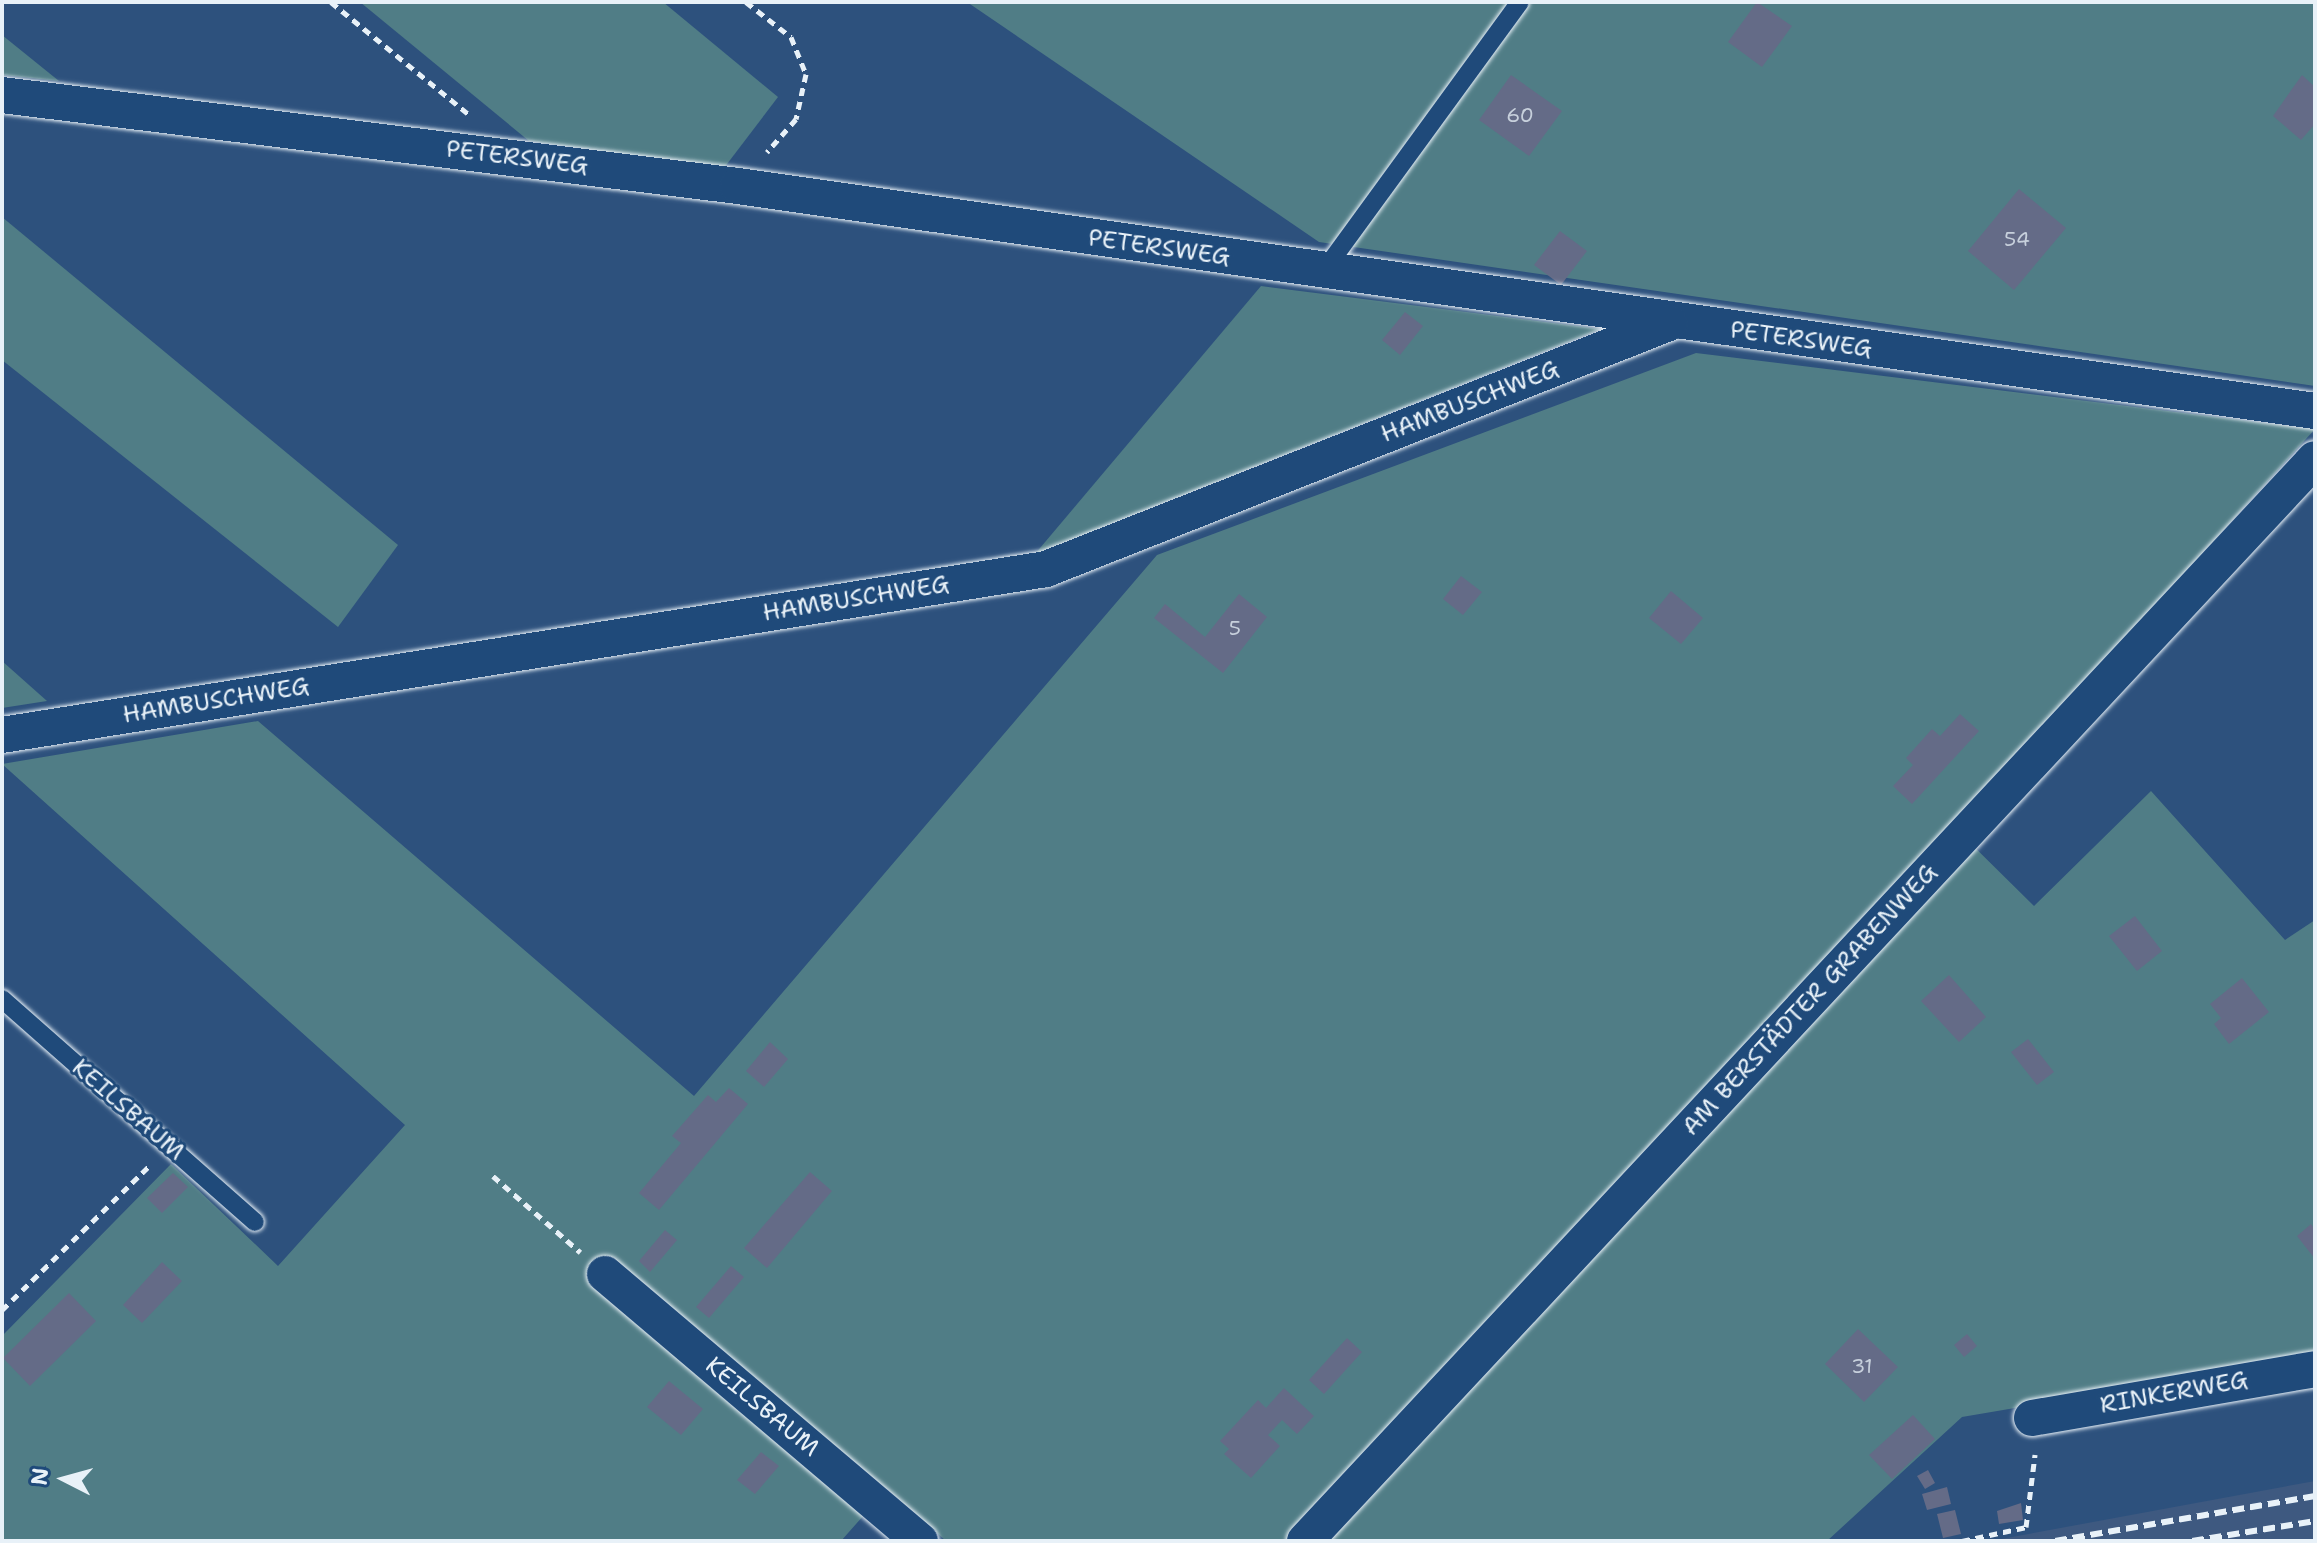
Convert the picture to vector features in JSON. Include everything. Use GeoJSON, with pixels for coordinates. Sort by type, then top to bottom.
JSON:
{"type":"FeatureCollection","features":[{"type":"Feature","properties":{"kind":"street","name":"PETERSWEG"},"geometry":{"type":"LineString","coordinates":[[2,95],[738,186],[1671,322],[2315,411]]}},
{"type":"Feature","properties":{"kind":"street","name":"HAMBUSCHWEG"},"geometry":{"type":"LineString","coordinates":[[2,735],[1046,569],[1671,322]]}},
{"type":"Feature","properties":{"kind":"street","name":"AM BERSTÄDTER GRABENWEG"},"geometry":{"type":"LineString","coordinates":[[1305,1541],[2315,459]]}},
{"type":"Feature","properties":{"kind":"street","name":"KEILSBAUM"},"geometry":{"type":"LineString","coordinates":[[605,1274],[920,1541]]}},
{"type":"Feature","properties":{"kind":"street","name":"RINKERWEG"},"geometry":{"type":"LineString","coordinates":[[2032,1418],[2315,1369]]}},
{"type":"Feature","properties":{"kind":"lane"},"geometry":{"type":"LineString","coordinates":[[1323,272],[1520,2]]}},
{"type":"Feature","properties":{"kind":"lane","name":"KEILSBAUM"},"geometry":{"type":"LineString","coordinates":[[2,999],[255,1222]]}},
{"type":"Feature","properties":{"kind":"path"},"geometry":{"type":"LineString","coordinates":[[331,2],[476,120]]}},
{"type":"Feature","properties":{"kind":"path"},"geometry":{"type":"LineString","coordinates":[[738,186],[796,119],[806,74],[791,37],[746,2]]}},
{"type":"Feature","properties":{"kind":"path"},"geometry":{"type":"LineString","coordinates":[[2,1310],[169,1146]]}},
{"type":"Feature","properties":{"kind":"path"},"geometry":{"type":"LineString","coordinates":[[493,1176],[605,1274]]}},
{"type":"Feature","properties":{"kind":"path"},"geometry":{"type":"LineString","coordinates":[[1962,1541],[2026,1527],[2035,1456],[2032,1418]]}},
{"type":"Feature","properties":{"kind":"shaded area"},"geometry":{"type":"Polygon","coordinates":[[[2315,1481],[2315,1540],[1990,1541],[2315,1481]]]}},
{"type":"Feature","properties":{"kind":"green space"},"geometry":{"type":"Polygon","coordinates":[[[360,2],[663,2],[778,97],[724,168],[529,141],[360,2]]]}},
{"type":"Feature","properties":{"kind":"green space"},"geometry":{"type":"Polygon","coordinates":[[[967,2],[2315,2],[2315,386],[1319,242],[967,2]]]}},
{"type":"Feature","properties":{"kind":"green space"},"geometry":{"type":"Polygon","coordinates":[[[2,35],[59,81],[2,75],[2,35]]]}},
{"type":"Feature","properties":{"kind":"green space"},"geometry":{"type":"Polygon","coordinates":[[[2,217],[398,545],[338,627],[2,360],[2,217]]]}},
{"type":"Feature","properties":{"kind":"green space"},"geometry":{"type":"Polygon","coordinates":[[[1261,286],[1601,329],[1035,554],[1261,286]]]}},
{"type":"Feature","properties":{"kind":"green space"},"geometry":{"type":"Polygon","coordinates":[[[1696,353],[2315,429],[1954,827],[2034,906],[2151,791],[2285,940],[2315,920],[2315,1357],[1962,1417],[1827,1541],[946,1541],[887,1489],[841,1541],[2,1541],[2,1336],[171,1164],[278,1266],[405,1125],[2,764],[258,721],[694,1096],[1157,555],[1696,353]]]}},
{"type":"Feature","properties":{"kind":"green space"},"geometry":{"type":"Polygon","coordinates":[[[2,661],[47,701],[2,708],[2,661]]]}},
{"type":"Feature","properties":{"kind":"building"},"geometry":{"type":"Polygon","coordinates":[[[1757,2],[1792,26],[1762,67],[1728,42],[1757,2]]]}},
{"type":"Feature","properties":{"kind":"building"},"geometry":{"type":"Polygon","coordinates":[[[1511,75],[1562,111],[1529,156],[1479,120],[1511,75]]]}},
{"type":"Feature","properties":{"kind":"building"},"geometry":{"type":"Polygon","coordinates":[[[2302,75],[2315,87],[2315,124],[2301,140],[2273,116],[2302,75]]]}},
{"type":"Feature","properties":{"kind":"building"},"geometry":{"type":"Polygon","coordinates":[[[2019,189],[2066,228],[2014,290],[1968,251],[2019,189]]]}},
{"type":"Feature","properties":{"kind":"building"},"geometry":{"type":"Polygon","coordinates":[[[1560,231],[1587,251],[1561,285],[1534,265],[1560,231]]]}},
{"type":"Feature","properties":{"kind":"building"},"geometry":{"type":"Polygon","coordinates":[[[1405,312],[1423,326],[1400,355],[1382,340],[1405,312]]]}},
{"type":"Feature","properties":{"kind":"building"},"geometry":{"type":"Polygon","coordinates":[[[1461,576],[1482,592],[1463,615],[1443,599],[1461,576]]]}},
{"type":"Feature","properties":{"kind":"building"},"geometry":{"type":"Polygon","coordinates":[[[1671,591],[1703,618],[1681,644],[1649,618],[1671,591]]]}},
{"type":"Feature","properties":{"kind":"building"},"geometry":{"type":"Polygon","coordinates":[[[1239,594],[1267,617],[1223,673],[1154,618],[1165,604],[1205,637],[1239,594]]]}},
{"type":"Feature","properties":{"kind":"building"},"geometry":{"type":"Polygon","coordinates":[[[1960,714],[1979,731],[1912,804],[1893,786],[1913,765],[1906,758],[1932,729],[1940,736],[1960,714]]]}},
{"type":"Feature","properties":{"kind":"building"},"geometry":{"type":"Polygon","coordinates":[[[2135,916],[2162,951],[2137,971],[2109,936],[2135,916]]]}},
{"type":"Feature","properties":{"kind":"building"},"geometry":{"type":"Polygon","coordinates":[[[1949,975],[1986,1017],[1959,1042],[1921,1001],[1949,975]]]}},
{"type":"Feature","properties":{"kind":"building"},"geometry":{"type":"Polygon","coordinates":[[[2242,978],[2269,1012],[2229,1044],[2214,1024],[2221,1018],[2210,1004],[2242,978]]]}},
{"type":"Feature","properties":{"kind":"building"},"geometry":{"type":"Polygon","coordinates":[[[2028,1039],[2054,1072],[2037,1085],[2011,1052],[2028,1039]]]}},
{"type":"Feature","properties":{"kind":"building"},"geometry":{"type":"Polygon","coordinates":[[[770,1042],[788,1059],[764,1087],[746,1071],[770,1042]]]}},
{"type":"Feature","properties":{"kind":"building"},"geometry":{"type":"Polygon","coordinates":[[[729,1088],[748,1104],[659,1210],[639,1193],[681,1143],[672,1136],[708,1095],[716,1102],[729,1088]]]}},
{"type":"Feature","properties":{"kind":"building"},"geometry":{"type":"Polygon","coordinates":[[[810,1172],[832,1191],[767,1268],[744,1248],[810,1172]]]}},
{"type":"Feature","properties":{"kind":"building"},"geometry":{"type":"Polygon","coordinates":[[[173,1173],[188,1187],[162,1213],[147,1198],[173,1173]]]}},
{"type":"Feature","properties":{"kind":"building"},"geometry":{"type":"Polygon","coordinates":[[[2311,1224],[2315,1230],[2315,1259],[2297,1236],[2311,1224]]]}},
{"type":"Feature","properties":{"kind":"building"},"geometry":{"type":"Polygon","coordinates":[[[665,1230],[677,1240],[650,1272],[639,1261],[665,1230]]]}},
{"type":"Feature","properties":{"kind":"building"},"geometry":{"type":"Polygon","coordinates":[[[162,1262],[182,1281],[142,1323],[123,1305],[162,1262]]]}},
{"type":"Feature","properties":{"kind":"building"},"geometry":{"type":"Polygon","coordinates":[[[731,1266],[744,1277],[709,1318],[696,1307],[731,1266]]]}},
{"type":"Feature","properties":{"kind":"building"},"geometry":{"type":"Polygon","coordinates":[[[69,1293],[96,1321],[30,1386],[3,1358],[69,1293]]]}},
{"type":"Feature","properties":{"kind":"building"},"geometry":{"type":"Polygon","coordinates":[[[1858,1329],[1898,1367],[1864,1402],[1825,1364],[1858,1329]]]}},
{"type":"Feature","properties":{"kind":"building"},"geometry":{"type":"Polygon","coordinates":[[[1967,1334],[1977,1346],[1964,1357],[1954,1345],[1967,1334]]]}},
{"type":"Feature","properties":{"kind":"building"},"geometry":{"type":"Polygon","coordinates":[[[1347,1338],[1362,1352],[1324,1394],[1309,1380],[1347,1338]]]}},
{"type":"Feature","properties":{"kind":"building"},"geometry":{"type":"Polygon","coordinates":[[[669,1381],[703,1409],[681,1435],[647,1407],[669,1381]]]}},
{"type":"Feature","properties":{"kind":"building"},"geometry":{"type":"Polygon","coordinates":[[[1284,1388],[1314,1416],[1297,1434],[1282,1420],[1268,1435],[1280,1446],[1251,1478],[1224,1454],[1229,1449],[1220,1441],[1258,1400],[1266,1408],[1284,1388]]]}},
{"type":"Feature","properties":{"kind":"building"},"geometry":{"type":"Polygon","coordinates":[[[1913,1415],[1935,1439],[1892,1479],[1869,1455],[1913,1415]]]}},
{"type":"Feature","properties":{"kind":"building"},"geometry":{"type":"Polygon","coordinates":[[[761,1452],[779,1466],[755,1494],[737,1480],[761,1452]]]}},
{"type":"Feature","properties":{"kind":"building"},"geometry":{"type":"Polygon","coordinates":[[[1928,1470],[1935,1483],[1925,1489],[1917,1476],[1928,1470]]]}},
{"type":"Feature","properties":{"kind":"building"},"geometry":{"type":"Polygon","coordinates":[[[1947,1487],[1951,1504],[1927,1510],[1922,1494],[1947,1487]]]}},
{"type":"Feature","properties":{"kind":"building"},"geometry":{"type":"Polygon","coordinates":[[[2021,1503],[2023,1520],[1999,1524],[1997,1511],[2021,1503]]]}},
{"type":"Feature","properties":{"kind":"building"},"geometry":{"type":"Polygon","coordinates":[[[1955,1510],[1961,1534],[1943,1538],[1937,1514],[1955,1510]]]}},
{"type":"Feature","properties":{"kind":"railway"},"geometry":{"type":"LineString","coordinates":[[2055,1541],[2315,1496]]}},
{"type":"Feature","properties":{"kind":"railway"},"geometry":{"type":"LineString","coordinates":[[2192,1541],[2315,1521]]}}]}
